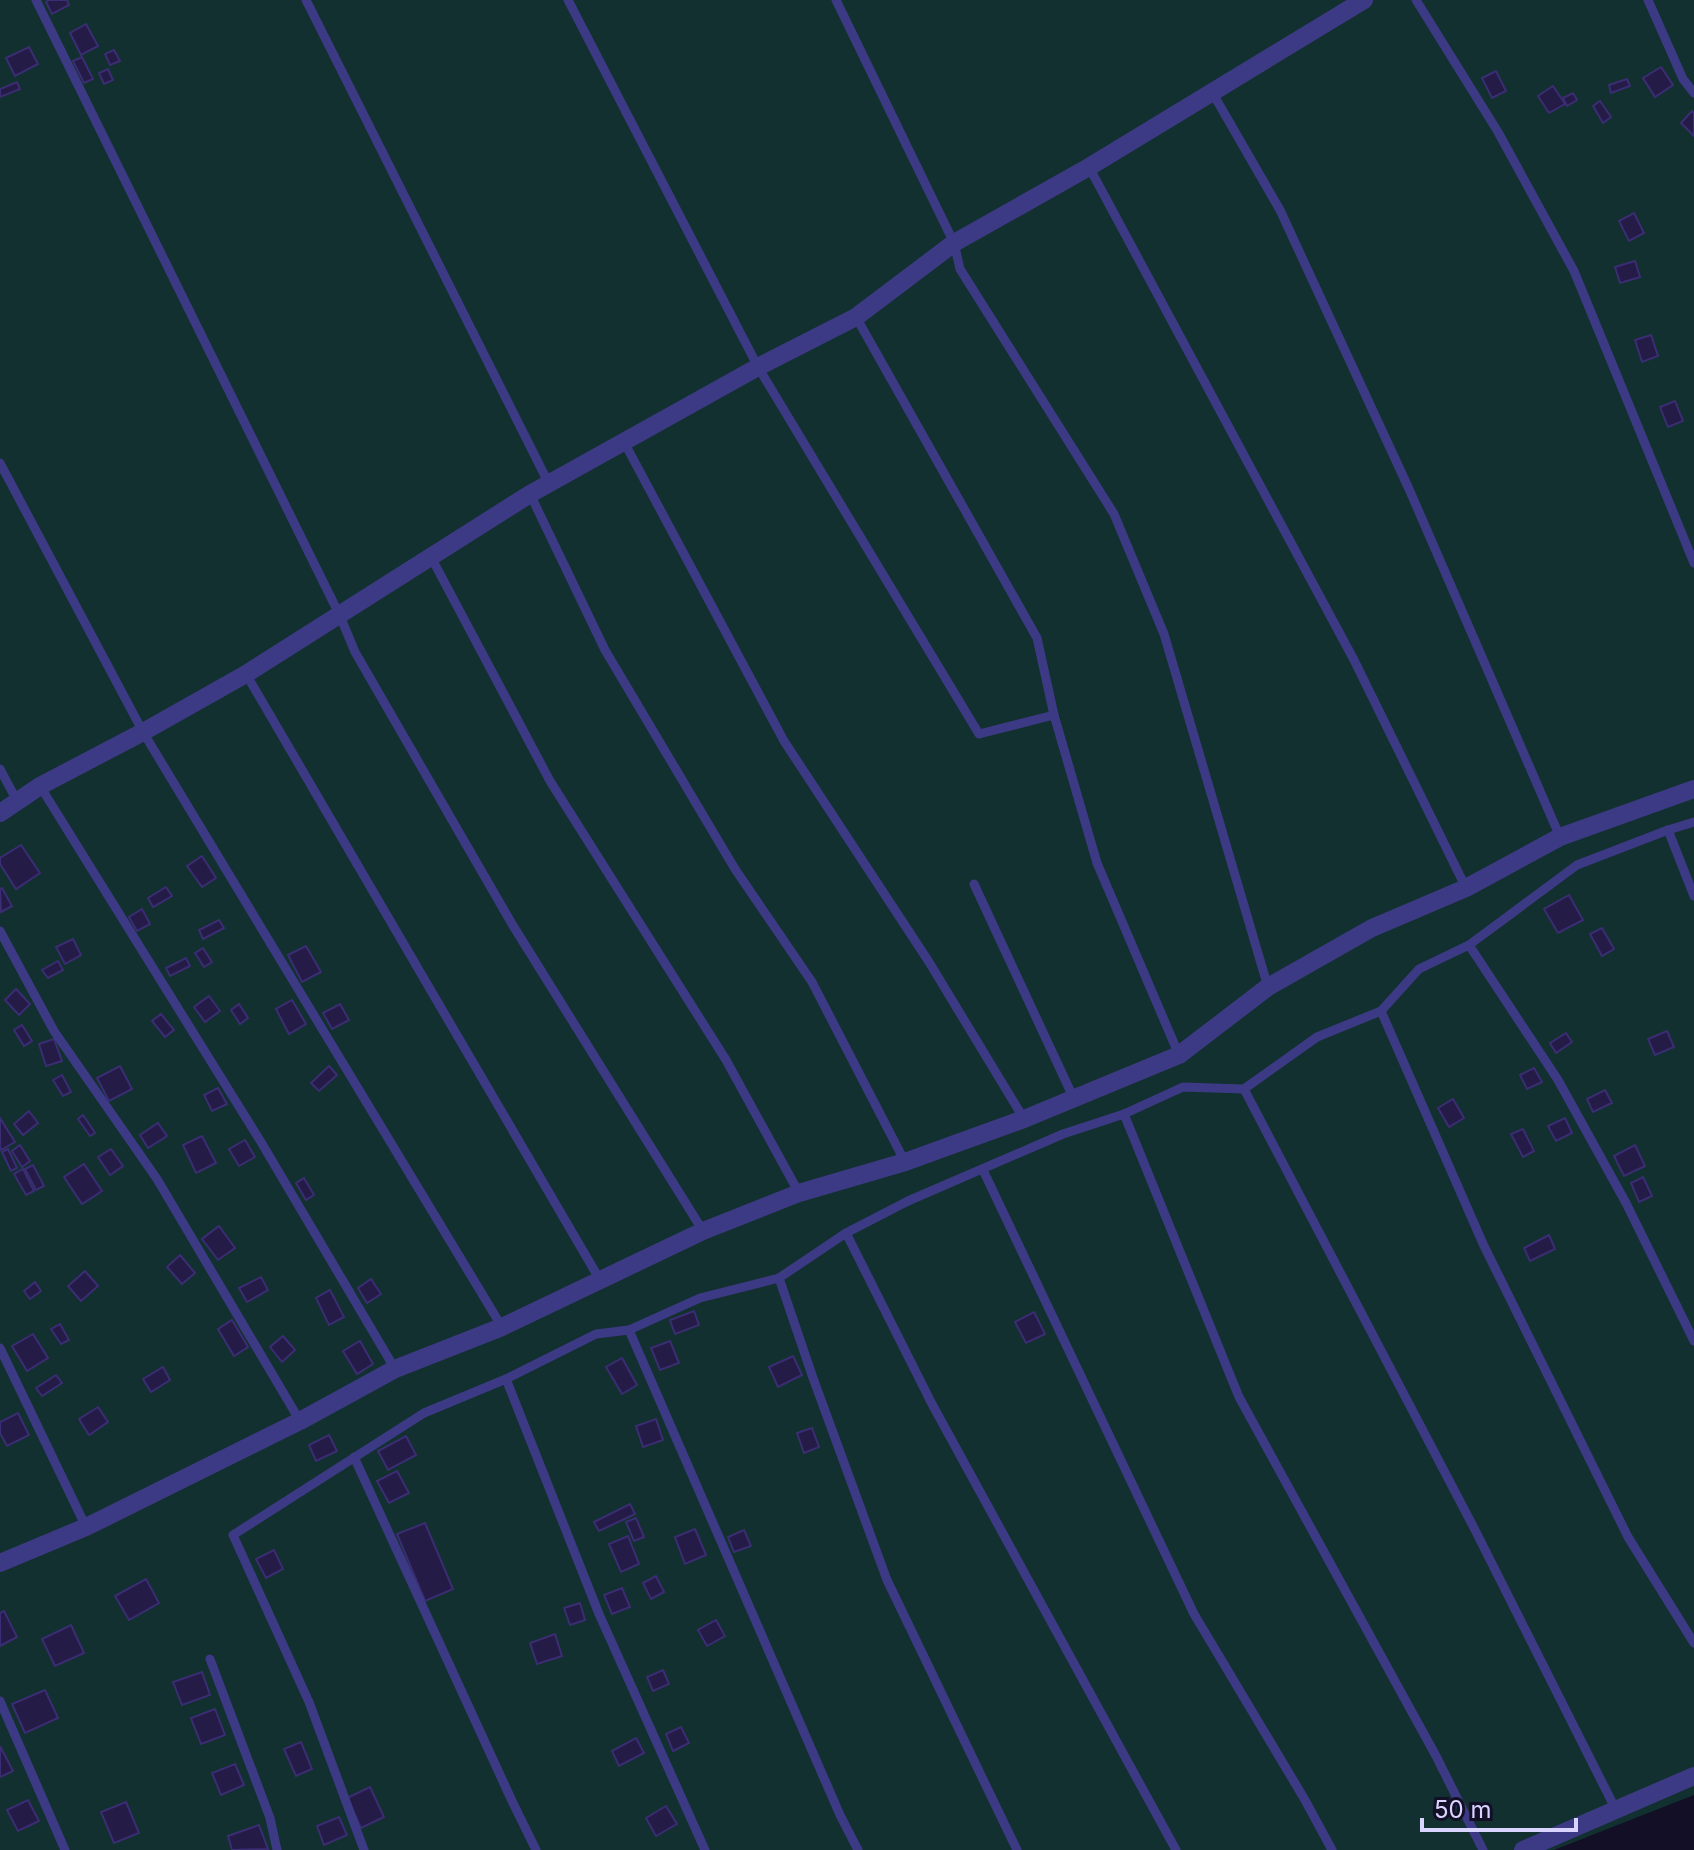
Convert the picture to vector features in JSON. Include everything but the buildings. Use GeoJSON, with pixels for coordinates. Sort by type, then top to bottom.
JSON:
{"type":"FeatureCollection","features":[{"type":"Feature","properties":{"kind":"street"},"geometry":{"type":"LineString","coordinates":[[0,813],[40,786],[246,674],[530,494],[758,367],[856,317],[954,243],[1089,167],[1364,0]]}},
{"type":"Feature","properties":{"kind":"street"},"geometry":{"type":"LineString","coordinates":[[0,1563],[86,1527],[300,1421],[395,1369],[502,1327],[703,1231],[799,1193],[905,1162],[1024,1119],[1179,1055],[1268,987],[1372,928],[1466,888],[1560,837],[1694,789]]}},
{"type":"Feature","properties":{"kind":"street"},"geometry":{"type":"LineString","coordinates":[[1523,1850],[1694,1776]]}},
{"type":"Feature","properties":{"kind":"lane"},"geometry":{"type":"LineString","coordinates":[[36,0],[355,652],[512,924],[703,1231]]}},
{"type":"Feature","properties":{"kind":"lane"},"geometry":{"type":"LineString","coordinates":[[306,0],[549,484]]}},
{"type":"Feature","properties":{"kind":"lane"},"geometry":{"type":"LineString","coordinates":[[568,0],[758,367],[979,734],[1054,715]]}},
{"type":"Feature","properties":{"kind":"lane"},"geometry":{"type":"LineString","coordinates":[[836,0],[954,243],[960,269],[1114,514],[1164,634],[1268,987]]}},
{"type":"Feature","properties":{"kind":"lane"},"geometry":{"type":"LineString","coordinates":[[1416,0],[1498,132],[1574,271],[1694,563]]}},
{"type":"Feature","properties":{"kind":"lane"},"geometry":{"type":"LineString","coordinates":[[1648,0],[1683,79],[1694,93]]}},
{"type":"Feature","properties":{"kind":"lane"},"geometry":{"type":"LineString","coordinates":[[1212,92],[1280,210],[1409,489],[1560,837]]}},
{"type":"Feature","properties":{"kind":"lane"},"geometry":{"type":"LineString","coordinates":[[1089,167],[1354,660],[1466,888]]}},
{"type":"Feature","properties":{"kind":"lane"},"geometry":{"type":"LineString","coordinates":[[856,317],[1037,638],[1054,715],[1097,863],[1179,1055]]}},
{"type":"Feature","properties":{"kind":"lane"},"geometry":{"type":"LineString","coordinates":[[624,442],[784,741],[929,962],[1024,1119]]}},
{"type":"Feature","properties":{"kind":"lane"},"geometry":{"type":"LineString","coordinates":[[0,463],[143,732],[502,1327]]}},
{"type":"Feature","properties":{"kind":"lane"},"geometry":{"type":"LineString","coordinates":[[530,494],[605,650],[735,869],[812,982],[905,1162]]}},
{"type":"Feature","properties":{"kind":"lane"},"geometry":{"type":"LineString","coordinates":[[431,557],[550,781],[726,1060],[799,1193]]}},
{"type":"Feature","properties":{"kind":"lane"},"geometry":{"type":"LineString","coordinates":[[246,674],[600,1280]]}},
{"type":"Feature","properties":{"kind":"lane"},"geometry":{"type":"LineString","coordinates":[[0,769],[17,801]]}},
{"type":"Feature","properties":{"kind":"lane"},"geometry":{"type":"LineString","coordinates":[[40,786],[261,1142],[395,1369]]}},
{"type":"Feature","properties":{"kind":"lane"},"geometry":{"type":"LineString","coordinates":[[364,1850],[309,1702],[233,1535],[424,1413],[506,1379],[596,1334],[629,1330],[700,1298],[779,1278],[846,1233],[908,1201],[1063,1134],[1124,1114],[1183,1087],[1244,1089],[1317,1037],[1381,1011],[1419,969],[1469,945],[1577,865],[1694,822]]}},
{"type":"Feature","properties":{"kind":"lane"},"geometry":{"type":"LineString","coordinates":[[1668,830],[1694,896]]}},
{"type":"Feature","properties":{"kind":"lane"},"geometry":{"type":"LineString","coordinates":[[974,884],[1074,1099]]}},
{"type":"Feature","properties":{"kind":"lane"},"geometry":{"type":"LineString","coordinates":[[0,931],[54,1031],[157,1179],[300,1421]]}},
{"type":"Feature","properties":{"kind":"lane"},"geometry":{"type":"LineString","coordinates":[[1469,945],[1558,1080],[1626,1203],[1694,1341]]}},
{"type":"Feature","properties":{"kind":"lane"},"geometry":{"type":"LineString","coordinates":[[1381,1011],[1484,1246],[1628,1537],[1694,1643]]}},
{"type":"Feature","properties":{"kind":"lane"},"geometry":{"type":"LineString","coordinates":[[1244,1089],[1452,1486],[1616,1810]]}},
{"type":"Feature","properties":{"kind":"lane"},"geometry":{"type":"LineString","coordinates":[[1124,1114],[1239,1397],[1436,1756],[1483,1850]]}},
{"type":"Feature","properties":{"kind":"lane"},"geometry":{"type":"LineString","coordinates":[[983,1170],[1194,1614],[1332,1850]]}},
{"type":"Feature","properties":{"kind":"lane"},"geometry":{"type":"LineString","coordinates":[[846,1233],[932,1404],[1176,1850]]}},
{"type":"Feature","properties":{"kind":"lane"},"geometry":{"type":"LineString","coordinates":[[779,1278],[887,1580],[1017,1850]]}},
{"type":"Feature","properties":{"kind":"lane"},"geometry":{"type":"LineString","coordinates":[[629,1330],[858,1850]]}},
{"type":"Feature","properties":{"kind":"lane"},"geometry":{"type":"LineString","coordinates":[[0,1348],[86,1527]]}},
{"type":"Feature","properties":{"kind":"lane"},"geometry":{"type":"LineString","coordinates":[[506,1379],[599,1614],[705,1850]]}},
{"type":"Feature","properties":{"kind":"lane"},"geometry":{"type":"LineString","coordinates":[[354,1457],[536,1850]]}},
{"type":"Feature","properties":{"kind":"lane"},"geometry":{"type":"LineString","coordinates":[[210,1659],[270,1818],[277,1850]]}},
{"type":"Feature","properties":{"kind":"lane"},"geometry":{"type":"LineString","coordinates":[[0,1701],[65,1850]]}},
{"type":"Feature","properties":{"kind":"green space"},"geometry":{"type":"Polygon","coordinates":[[[0,0],[1694,0],[1694,1795],[1554,1850],[0,1850],[0,0]]]}}]}
